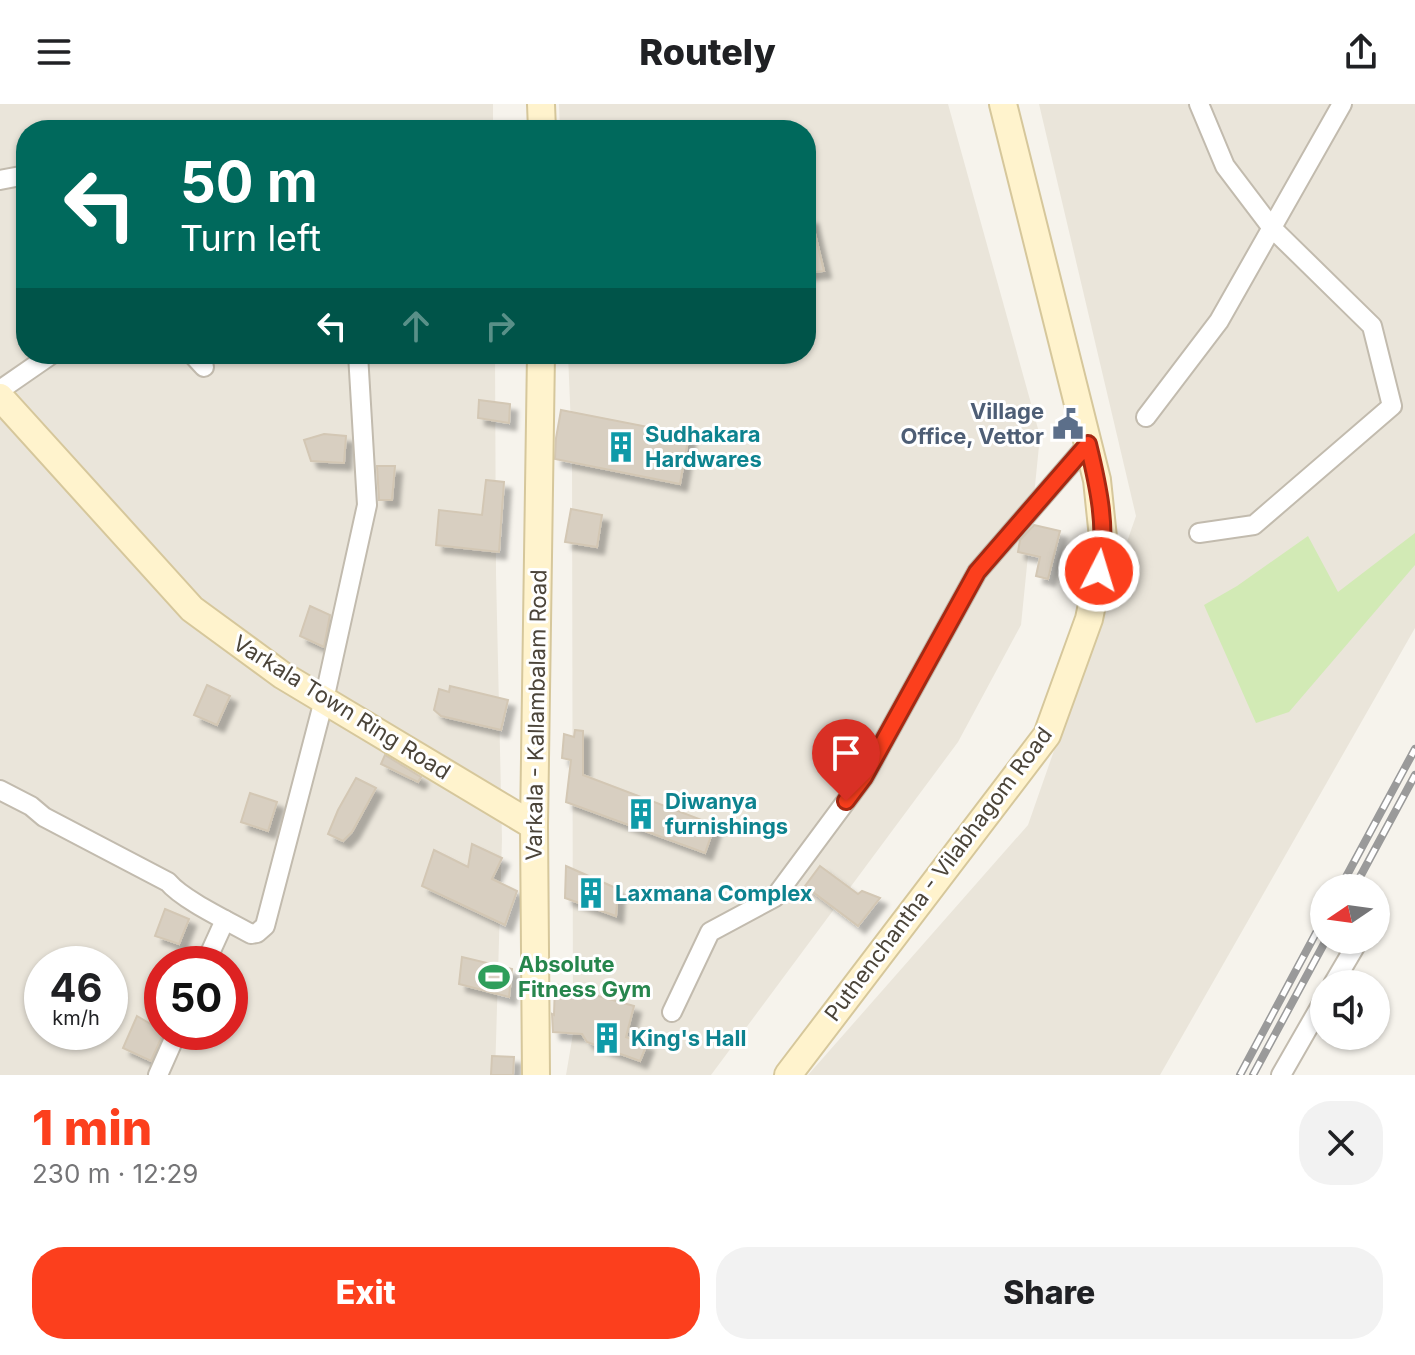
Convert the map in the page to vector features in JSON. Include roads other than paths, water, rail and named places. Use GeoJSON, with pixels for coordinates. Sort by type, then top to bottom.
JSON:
{"type":"FeatureCollection","features":[{"type":"Feature","properties":{"kind":"main road","name":"Puthenchantha - Vilabhagom Road"},"geometry":{"type":"LineString","coordinates":[[788,1075],[1047,735],[1089,619],[1104,547],[1097,480],[1003,104]]}},
{"type":"Feature","properties":{"kind":"main road","name":"Varkala - Kallambalam Road"},"geometry":{"type":"LineString","coordinates":[[536,1075],[534,826],[541,364]]}},
{"type":"Feature","properties":{"kind":"main road","name":"Varkala Town Ring Road"},"geometry":{"type":"LineString","coordinates":[[0,397],[192,609],[282,675],[534,826]]}},
{"type":"Feature","properties":{"kind":"street"},"geometry":{"type":"LineString","coordinates":[[1199,104],[1225,166],[1272,228],[1372,326],[1392,406],[1254,525],[1199,533]]}},
{"type":"Feature","properties":{"kind":"street"},"geometry":{"type":"LineString","coordinates":[[1146,417],[1219,321],[1342,104]]}},
{"type":"Feature","properties":{"kind":"street"},"geometry":{"type":"LineString","coordinates":[[0,390],[38,364]]}},
{"type":"Feature","properties":{"kind":"street"},"geometry":{"type":"LineString","coordinates":[[0,790],[31,806],[44,817],[168,882],[174,889],[251,934],[265,926],[324,700],[367,505],[359,364]]}},
{"type":"Feature","properties":{"kind":"street"},"geometry":{"type":"LineString","coordinates":[[672,1012],[710,932],[775,897],[864,777],[977,572],[1088,444]]}},
{"type":"Feature","properties":{"kind":"street"},"geometry":{"type":"LineString","coordinates":[[213,946],[225,920]]}},
{"type":"Feature","properties":{"kind":"street"},"geometry":{"type":"LineString","coordinates":[[1281,1075],[1310,1024]]}},
{"type":"Feature","properties":{"kind":"street"},"geometry":{"type":"LineString","coordinates":[[158,1075],[169,1050]]}},
{"type":"Feature","properties":{"kind":"railway"},"geometry":{"type":"LineString","coordinates":[[1348,874],[1415,749]]}},
{"type":"Feature","properties":{"kind":"railway"},"geometry":{"type":"LineString","coordinates":[[1362,874],[1415,775]]}},
{"type":"Feature","properties":{"kind":"railway"},"geometry":{"type":"LineString","coordinates":[[1240,1075],[1310,944]]}},
{"type":"Feature","properties":{"kind":"railway"},"geometry":{"type":"LineString","coordinates":[[1253,1075],[1318,954]]}},
{"type":"Feature","properties":{"kind":"place","name":"Village Office, Vettor"},"geometry":{"type":"Point","coordinates":[1068,424]}},
{"type":"Feature","properties":{"kind":"place","name":"Sudhakara Hardwares"},"geometry":{"type":"Point","coordinates":[621,447]}},
{"type":"Feature","properties":{"kind":"place","name":"Diwanya furnishings"},"geometry":{"type":"Point","coordinates":[641,814]}},
{"type":"Feature","properties":{"kind":"place","name":"Laxmana Complex"},"geometry":{"type":"Point","coordinates":[591,893]}},
{"type":"Feature","properties":{"kind":"place","name":"Absolute Fitness Gym"},"geometry":{"type":"Point","coordinates":[494,977]}},
{"type":"Feature","properties":{"kind":"place","name":"King's Hall"},"geometry":{"type":"Point","coordinates":[607,1038]}}]}
